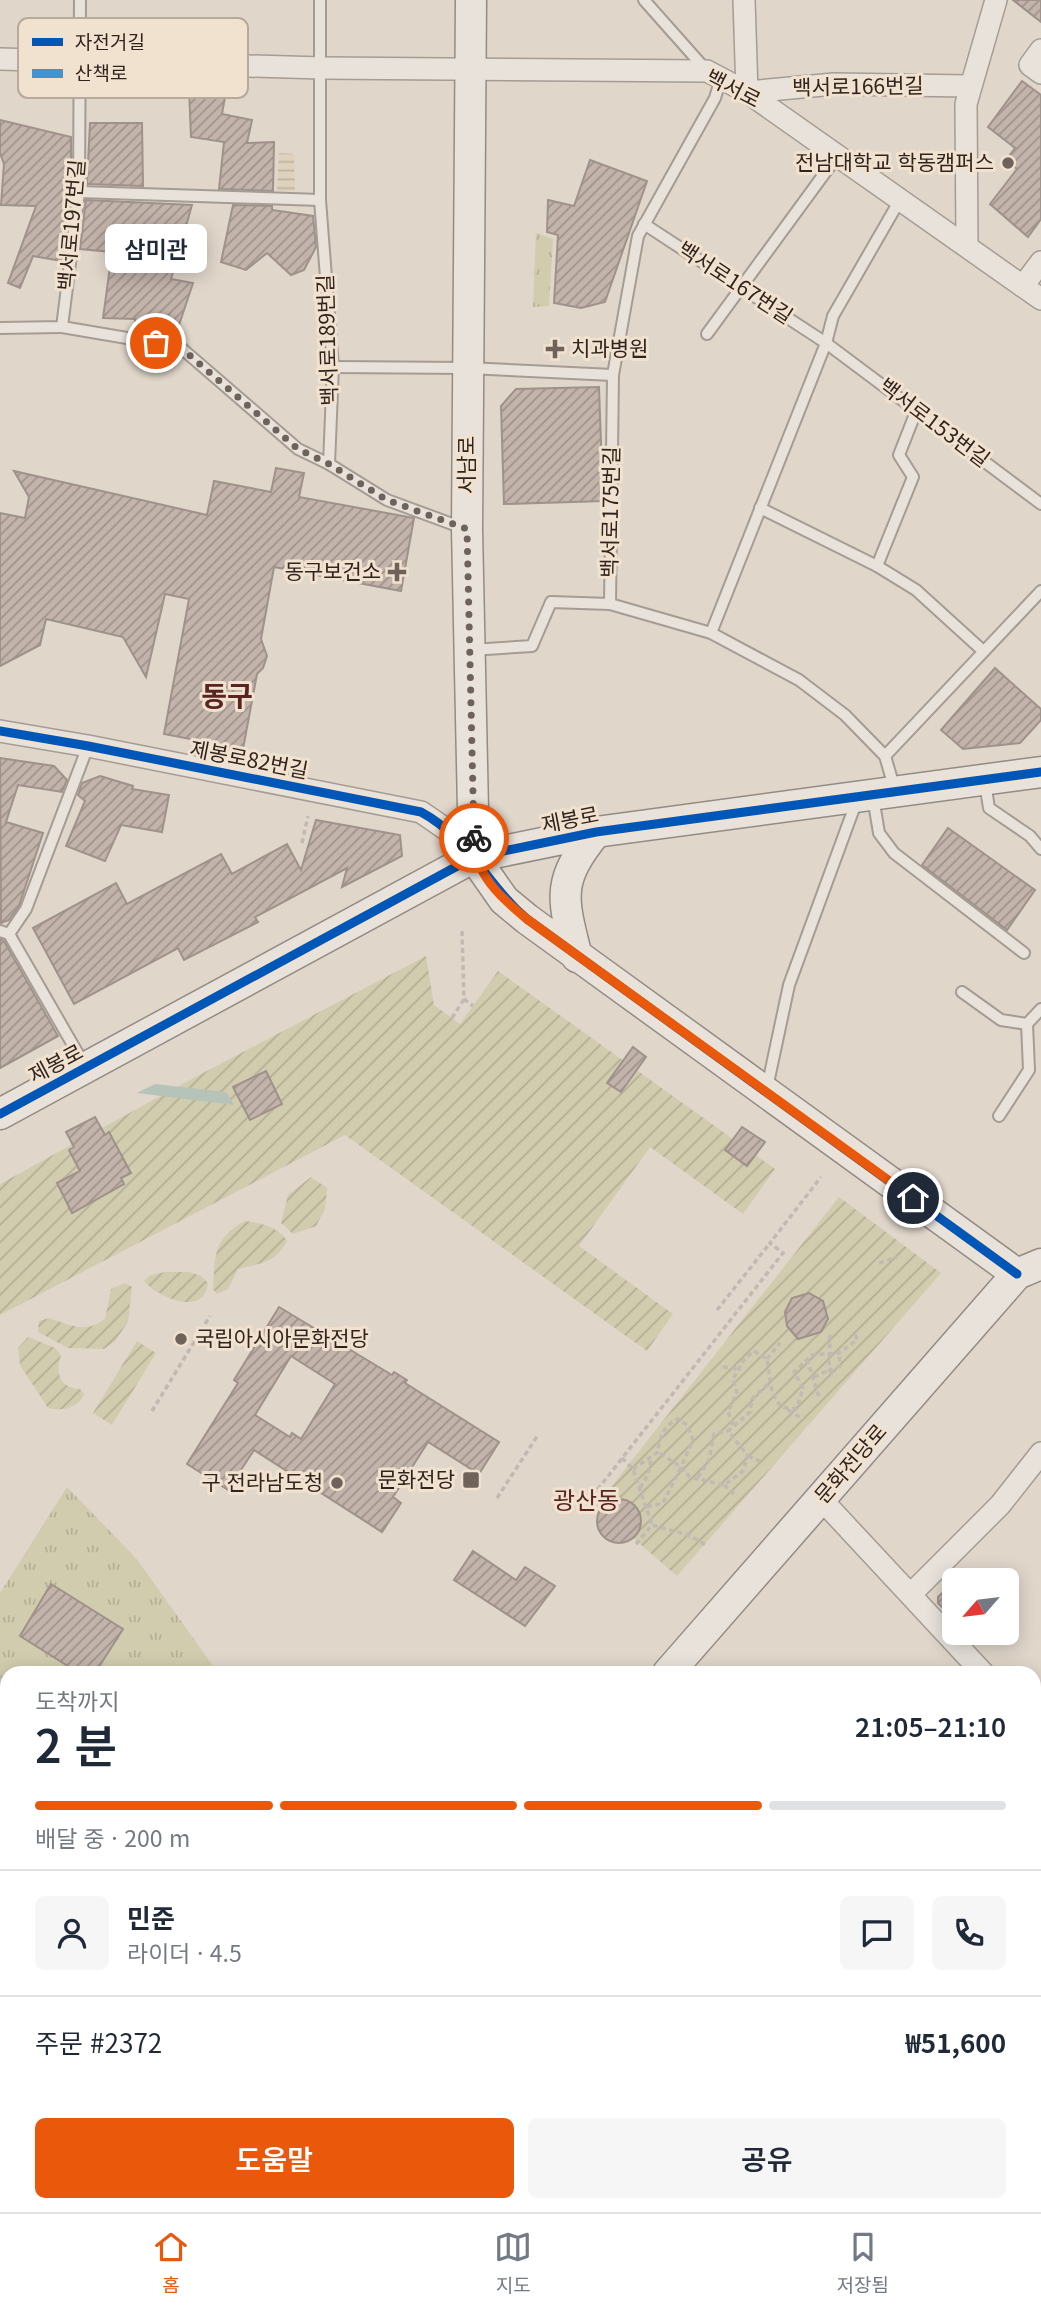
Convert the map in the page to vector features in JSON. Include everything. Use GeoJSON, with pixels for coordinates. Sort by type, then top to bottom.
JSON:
{"type":"FeatureCollection","features":[{"type":"Feature","properties":{"kind":"street","name":"서남로"},"geometry":{"type":"LineString","coordinates":[[471,0],[467,529],[474,857]]}},
{"type":"Feature","properties":{"kind":"street"},"geometry":{"type":"LineString","coordinates":[[744,0],[747,92]]}},
{"type":"Feature","properties":{"kind":"street"},"geometry":{"type":"LineString","coordinates":[[967,246],[966,104],[969,86],[996,0]]}},
{"type":"Feature","properties":{"kind":"street"},"geometry":{"type":"LineString","coordinates":[[1041,50],[1030,65],[1041,73]]}},
{"type":"Feature","properties":{"kind":"street","name":"백서로"},"geometry":{"type":"LineString","coordinates":[[0,59],[18,59]]}},
{"type":"Feature","properties":{"kind":"street","name":"백서로"},"geometry":{"type":"LineString","coordinates":[[248,66],[714,74],[747,92],[1041,299]]}},
{"type":"Feature","properties":{"kind":"street","name":"백서로166번길"},"geometry":{"type":"LineString","coordinates":[[747,92],[834,84],[969,86]]}},
{"type":"Feature","properties":{"kind":"street"},"geometry":{"type":"LineString","coordinates":[[1023,286],[1041,262]]}},
{"type":"Feature","properties":{"kind":"street","name":"제봉로82번길"},"geometry":{"type":"LineString","coordinates":[[0,732],[88,746],[421,811],[453,834],[474,857]]}},
{"type":"Feature","properties":{"kind":"street","name":"제봉로"},"geometry":{"type":"LineString","coordinates":[[0,1114],[474,857],[596,832],[1041,772]]}},
{"type":"Feature","properties":{"kind":"street"},"geometry":{"type":"LineString","coordinates":[[577,957],[564,892],[578,855],[596,832]]}},
{"type":"Feature","properties":{"kind":"street"},"geometry":{"type":"LineString","coordinates":[[474,857],[504,900],[577,957],[767,1091],[1029,1269]]}},
{"type":"Feature","properties":{"kind":"street","name":"문화전당로"},"geometry":{"type":"LineString","coordinates":[[674,1666],[1029,1269]]}},
{"type":"Feature","properties":{"kind":"street"},"geometry":{"type":"LineString","coordinates":[[911,1594],[1024,1477],[1041,1453]]}},
{"type":"Feature","properties":{"kind":"street"},"geometry":{"type":"LineString","coordinates":[[821,1499],[977,1666]]}},
{"type":"Feature","properties":{"kind":"lane","name":"백서로197번길"},"geometry":{"type":"LineString","coordinates":[[80,0],[80,18]]}},
{"type":"Feature","properties":{"kind":"lane"},"geometry":{"type":"LineString","coordinates":[[320,0],[322,68]]}},
{"type":"Feature","properties":{"kind":"lane"},"geometry":{"type":"LineString","coordinates":[[644,0],[714,74]]}},
{"type":"Feature","properties":{"kind":"lane","name":"백서로189번길"},"geometry":{"type":"LineString","coordinates":[[322,68],[320,200],[333,367],[329,464]]}},
{"type":"Feature","properties":{"kind":"lane","name":"백서로175번길"},"geometry":{"type":"LineString","coordinates":[[468,650],[532,646],[551,603],[610,604],[612,375],[638,236],[715,97],[714,74]]}},
{"type":"Feature","properties":{"kind":"lane","name":"백서로197번길"},"geometry":{"type":"LineString","coordinates":[[62,327],[79,192],[80,98]]}},
{"type":"Feature","properties":{"kind":"lane"},"geometry":{"type":"LineString","coordinates":[[707,334],[743,289],[838,155]]}},
{"type":"Feature","properties":{"kind":"lane"},"geometry":{"type":"LineString","coordinates":[[79,192],[320,200]]}},
{"type":"Feature","properties":{"kind":"lane"},"geometry":{"type":"LineString","coordinates":[[711,633],[826,343],[833,317],[901,198]]}},
{"type":"Feature","properties":{"kind":"lane","name":"백서로167번길"},"geometry":{"type":"LineString","coordinates":[[644,224],[826,343]]}},
{"type":"Feature","properties":{"kind":"lane"},"geometry":{"type":"LineString","coordinates":[[0,328],[62,327],[180,347],[298,449],[329,464],[387,500],[467,529]]}},
{"type":"Feature","properties":{"kind":"lane","name":"백서로153번길"},"geometry":{"type":"LineString","coordinates":[[826,343],[1041,504]]}},
{"type":"Feature","properties":{"kind":"lane"},"geometry":{"type":"LineString","coordinates":[[333,367],[468,368],[612,375]]}},
{"type":"Feature","properties":{"kind":"lane"},"geometry":{"type":"LineString","coordinates":[[877,566],[913,477],[899,455],[917,409]]}},
{"type":"Feature","properties":{"kind":"lane"},"geometry":{"type":"LineString","coordinates":[[760,508],[877,566],[916,590],[982,650]]}},
{"type":"Feature","properties":{"kind":"lane"},"geometry":{"type":"LineString","coordinates":[[767,1091],[789,985],[876,794],[885,756],[982,650],[1041,591]]}},
{"type":"Feature","properties":{"kind":"lane"},"geometry":{"type":"LineString","coordinates":[[610,604],[711,633],[799,680],[845,715],[885,756]]}},
{"type":"Feature","properties":{"kind":"lane"},"geometry":{"type":"LineString","coordinates":[[86,1068],[5,933],[26,909],[88,746]]}},
{"type":"Feature","properties":{"kind":"lane"},"geometry":{"type":"LineString","coordinates":[[984,780],[989,808],[1030,836],[1041,849]]}},
{"type":"Feature","properties":{"kind":"lane"},"geometry":{"type":"LineString","coordinates":[[876,794],[879,833],[894,853],[1024,953]]}},
{"type":"Feature","properties":{"kind":"lane"},"geometry":{"type":"LineString","coordinates":[[962,992],[1001,1020],[1027,1024]]}},
{"type":"Feature","properties":{"kind":"lane"},"geometry":{"type":"LineString","coordinates":[[999,1116],[1029,1070],[1027,1024],[1041,1009]]}},
{"type":"Feature","properties":{"kind":"path"},"geometry":{"type":"LineString","coordinates":[[302,843],[308,816]]}},
{"type":"Feature","properties":{"kind":"path"},"geometry":{"type":"LineString","coordinates":[[452,1018],[464,999],[462,932]]}},
{"type":"Feature","properties":{"kind":"path"},"geometry":{"type":"LineString","coordinates":[[464,999],[473,1006]]}},
{"type":"Feature","properties":{"kind":"path"},"geometry":{"type":"LineString","coordinates":[[716,1310],[821,1177]]}},
{"type":"Feature","properties":{"kind":"path"},"geometry":{"type":"LineString","coordinates":[[587,1503],[783,1252],[770,1242]]}},
{"type":"Feature","properties":{"kind":"path"},"geometry":{"type":"LineString","coordinates":[[879,1263],[897,1257]]}},
{"type":"Feature","properties":{"kind":"path"},"geometry":{"type":"LineString","coordinates":[[152,1410],[210,1316]]}},
{"type":"Feature","properties":{"kind":"path"},"geometry":{"type":"LineString","coordinates":[[855,1333],[862,1344]]}},
{"type":"Feature","properties":{"kind":"path"},"geometry":{"type":"LineString","coordinates":[[830,1335],[829,1370],[836,1376]]}},
{"type":"Feature","properties":{"kind":"path"},"geometry":{"type":"LineString","coordinates":[[788,1410],[797,1408],[803,1388],[794,1372],[807,1359],[828,1352],[839,1353],[857,1340]]}},
{"type":"Feature","properties":{"kind":"path"},"geometry":{"type":"LineString","coordinates":[[767,1359],[780,1343]]}},
{"type":"Feature","properties":{"kind":"path"},"geometry":{"type":"LineString","coordinates":[[733,1425],[728,1412],[737,1392],[733,1379],[743,1361],[754,1351],[767,1359],[773,1396],[780,1406],[801,1418]]}},
{"type":"Feature","properties":{"kind":"path"},"geometry":{"type":"LineString","coordinates":[[814,1377],[840,1366],[839,1353]]}},
{"type":"Feature","properties":{"kind":"path"},"geometry":{"type":"LineString","coordinates":[[807,1359],[819,1396]]}},
{"type":"Feature","properties":{"kind":"path"},"geometry":{"type":"LineString","coordinates":[[723,1367],[741,1368]]}},
{"type":"Feature","properties":{"kind":"path"},"geometry":{"type":"LineString","coordinates":[[698,1477],[709,1460],[714,1434],[728,1431],[750,1412],[752,1399],[772,1380]]}},
{"type":"Feature","properties":{"kind":"path"},"geometry":{"type":"LineString","coordinates":[[633,1469],[658,1452],[659,1442],[670,1423],[678,1419],[687,1425],[693,1440],[681,1467],[663,1503],[647,1507]]}},
{"type":"Feature","properties":{"kind":"path"},"geometry":{"type":"LineString","coordinates":[[728,1431],[748,1455],[764,1463]]}},
{"type":"Feature","properties":{"kind":"path"},"geometry":{"type":"LineString","coordinates":[[497,1498],[538,1436]]}},
{"type":"Feature","properties":{"kind":"path"},"geometry":{"type":"LineString","coordinates":[[658,1452],[681,1467],[690,1477],[724,1485],[736,1496]]}},
{"type":"Feature","properties":{"kind":"path"},"geometry":{"type":"LineString","coordinates":[[724,1485],[743,1471],[748,1455]]}},
{"type":"Feature","properties":{"kind":"path"},"geometry":{"type":"LineString","coordinates":[[622,1458],[633,1469],[652,1525]]}},
{"type":"Feature","properties":{"kind":"path"},"geometry":{"type":"LineString","coordinates":[[640,1488],[649,1475],[651,1458]]}},
{"type":"Feature","properties":{"kind":"path"},"geometry":{"type":"LineString","coordinates":[[636,1544],[652,1525]]}},
{"type":"Feature","properties":{"kind":"path"},"geometry":{"type":"LineString","coordinates":[[652,1525],[688,1535],[706,1545]]}},
{"type":"Feature","properties":{"kind":"shaded area"},"geometry":{"type":"Polygon","coordinates":[[[279,153],[294,154],[295,191],[277,191],[279,153]]]}},
{"type":"Feature","properties":{"kind":"shaded area"},"geometry":{"type":"Polygon","coordinates":[[[155,1084],[226,1092],[234,1105],[137,1093],[155,1084]]]}},
{"type":"Feature","properties":{"kind":"green space"},"geometry":{"type":"Polygon","coordinates":[[[536,233],[553,239],[549,306],[533,307],[536,233]]]}},
{"type":"Feature","properties":{"kind":"green space"},"geometry":{"type":"Polygon","coordinates":[[[426,956],[434,1005],[460,1024],[498,971],[775,1169],[743,1214],[650,1147],[579,1246],[673,1314],[647,1351],[345,1135],[0,1315],[0,1184],[186,1082],[426,956]]]}},
{"type":"Feature","properties":{"kind":"green space"},"geometry":{"type":"Polygon","coordinates":[[[311,1177],[327,1188],[325,1209],[316,1226],[293,1234],[281,1223],[288,1195],[311,1177]]]}},
{"type":"Feature","properties":{"kind":"green space"},"geometry":{"type":"Polygon","coordinates":[[[839,1197],[941,1273],[677,1576],[633,1538],[641,1522],[635,1505],[621,1499],[608,1503],[600,1510],[596,1506],[839,1197]]]}},
{"type":"Feature","properties":{"kind":"green space"},"geometry":{"type":"Polygon","coordinates":[[[245,1221],[275,1229],[287,1241],[272,1258],[238,1269],[228,1289],[217,1294],[213,1289],[214,1267],[221,1241],[245,1221]]]}},
{"type":"Feature","properties":{"kind":"green space"},"geometry":{"type":"Polygon","coordinates":[[[189,1272],[201,1276],[208,1283],[205,1294],[199,1300],[180,1301],[159,1293],[144,1281],[150,1275],[189,1272]]]}},
{"type":"Feature","properties":{"kind":"green space"},"geometry":{"type":"Polygon","coordinates":[[[125,1283],[132,1287],[128,1322],[115,1341],[104,1349],[68,1348],[38,1332],[39,1321],[49,1318],[77,1327],[98,1324],[105,1319],[111,1289],[125,1283]]]}},
{"type":"Feature","properties":{"kind":"green space"},"geometry":{"type":"Polygon","coordinates":[[[28,1337],[55,1348],[61,1355],[58,1367],[60,1378],[67,1386],[80,1389],[84,1394],[74,1406],[64,1409],[48,1408],[20,1365],[18,1348],[28,1337]]]}},
{"type":"Feature","properties":{"kind":"green space"},"geometry":{"type":"Polygon","coordinates":[[[137,1341],[156,1353],[112,1425],[93,1413],[137,1341]]]}},
{"type":"Feature","properties":{"kind":"green space"},"geometry":{"type":"Polygon","coordinates":[[[67,1487],[136,1558],[213,1666],[0,1666],[0,1593],[67,1487]]]}},
{"type":"Feature","properties":{"kind":"building"},"geometry":{"type":"Polygon","coordinates":[[[1013,0],[1041,0],[1041,22],[1013,0]]]}},
{"type":"Feature","properties":{"kind":"building"},"geometry":{"type":"Polygon","coordinates":[[[1022,81],[1041,95],[1041,219],[1028,237],[990,204],[1017,169],[1006,160],[1015,148],[988,127],[1022,81]]]}},
{"type":"Feature","properties":{"kind":"building"},"geometry":{"type":"Polygon","coordinates":[[[189,98],[225,98],[222,114],[252,120],[247,143],[274,142],[273,191],[219,189],[224,142],[191,137],[189,98]]]}},
{"type":"Feature","properties":{"kind":"building"},"geometry":{"type":"Polygon","coordinates":[[[0,120],[71,137],[71,191],[62,261],[33,256],[20,288],[8,283],[36,206],[1,205],[4,164],[0,153],[0,120]]]}},
{"type":"Feature","properties":{"kind":"building"},"geometry":{"type":"Polygon","coordinates":[[[90,123],[142,123],[143,186],[87,184],[90,123]]]}},
{"type":"Feature","properties":{"kind":"building"},"geometry":{"type":"Polygon","coordinates":[[[590,160],[647,181],[605,302],[581,308],[554,303],[558,235],[547,232],[548,200],[574,206],[590,160]]]}},
{"type":"Feature","properties":{"kind":"building"},"geometry":{"type":"Polygon","coordinates":[[[86,200],[192,205],[171,279],[193,283],[175,337],[135,323],[135,319],[103,318],[112,252],[80,249],[86,200]]]}},
{"type":"Feature","properties":{"kind":"building"},"geometry":{"type":"Polygon","coordinates":[[[233,205],[272,206],[272,210],[313,216],[316,247],[304,270],[291,275],[267,253],[246,270],[221,262],[233,205]]]}},
{"type":"Feature","properties":{"kind":"building"},"geometry":{"type":"Polygon","coordinates":[[[599,387],[603,501],[504,504],[501,406],[516,389],[599,387]]]}},
{"type":"Feature","properties":{"kind":"building"},"geometry":{"type":"Polygon","coordinates":[[[276,468],[304,473],[299,497],[414,518],[401,591],[274,567],[261,639],[267,656],[263,668],[257,674],[243,749],[164,734],[189,599],[165,594],[146,677],[123,637],[46,619],[40,645],[0,666],[0,513],[25,518],[29,497],[14,471],[207,515],[214,481],[271,492],[276,468]]]}},
{"type":"Feature","properties":{"kind":"building"},"geometry":{"type":"Polygon","coordinates":[[[995,668],[1041,709],[1041,720],[1020,743],[963,749],[941,730],[995,668]]]}},
{"type":"Feature","properties":{"kind":"building"},"geometry":{"type":"Polygon","coordinates":[[[0,758],[54,766],[67,780],[62,792],[18,785],[6,822],[43,833],[19,906],[9,920],[1,923],[0,758]]]}},
{"type":"Feature","properties":{"kind":"building"},"geometry":{"type":"Polygon","coordinates":[[[100,776],[133,786],[132,789],[169,795],[162,832],[121,825],[105,861],[66,846],[85,801],[78,795],[82,783],[100,776]]]}},
{"type":"Feature","properties":{"kind":"building"},"geometry":{"type":"Polygon","coordinates":[[[316,820],[400,835],[402,856],[342,887],[347,868],[255,917],[258,922],[184,960],[178,948],[74,1004],[33,928],[116,883],[127,904],[221,854],[232,874],[287,844],[301,870],[316,820]]]}},
{"type":"Feature","properties":{"kind":"building"},"geometry":{"type":"Polygon","coordinates":[[[948,828],[1035,890],[1007,930],[922,865],[948,828]]]}},
{"type":"Feature","properties":{"kind":"building"},"geometry":{"type":"Polygon","coordinates":[[[0,939],[4,941],[58,1036],[0,1068],[0,939]]]}},
{"type":"Feature","properties":{"kind":"building"},"geometry":{"type":"Polygon","coordinates":[[[633,1047],[646,1057],[621,1092],[607,1083],[633,1047]]]}},
{"type":"Feature","properties":{"kind":"building"},"geometry":{"type":"Polygon","coordinates":[[[266,1071],[282,1104],[250,1120],[233,1087],[266,1071]]]}},
{"type":"Feature","properties":{"kind":"building"},"geometry":{"type":"Polygon","coordinates":[[[95,1117],[105,1135],[109,1132],[131,1173],[121,1178],[124,1184],[72,1213],[57,1183],[80,1171],[69,1150],[74,1147],[66,1132],[95,1117]]]}},
{"type":"Feature","properties":{"kind":"building"},"geometry":{"type":"Polygon","coordinates":[[[742,1127],[765,1142],[747,1166],[725,1150],[742,1127]]]}},
{"type":"Feature","properties":{"kind":"building"},"geometry":{"type":"Polygon","coordinates":[[[809,1293],[823,1301],[828,1319],[821,1332],[798,1339],[787,1326],[785,1312],[792,1298],[809,1293]]]}},
{"type":"Feature","properties":{"kind":"building"},"geometry":{"type":"Polygon","coordinates":[[[279,1307],[392,1375],[394,1372],[407,1380],[405,1383],[499,1442],[479,1474],[428,1442],[393,1497],[401,1503],[382,1532],[254,1450],[228,1490],[187,1464],[238,1383],[234,1380],[279,1307]],[[291,1356],[255,1415],[290,1437],[292,1433],[301,1439],[335,1384],[291,1356]]]}},
{"type":"Feature","properties":{"kind":"building"},"geometry":{"type":"Polygon","coordinates":[[[619,1499],[634,1506],[641,1521],[634,1536],[619,1543],[604,1536],[597,1521],[604,1506],[619,1499]]]}},
{"type":"Feature","properties":{"kind":"building"},"geometry":{"type":"Polygon","coordinates":[[[473,1551],[516,1580],[525,1567],[555,1586],[525,1626],[454,1580],[473,1551]]]}},
{"type":"Feature","properties":{"kind":"building"},"geometry":{"type":"Polygon","coordinates":[[[51,1584],[123,1629],[99,1666],[68,1666],[20,1636],[51,1584]]]}},
{"type":"Feature","properties":{"kind":"building"},"geometry":{"type":"Polygon","coordinates":[[[942,1593],[942,1607],[938,1603],[938,1597],[942,1593]]]}},
{"type":"Feature","properties":{"kind":"cycle path"},"geometry":{"type":"LineString","coordinates":[[0,731],[421,812],[438,823],[465,848],[527,919],[1017,1274]]}},
{"type":"Feature","properties":{"kind":"cycle path"},"geometry":{"type":"LineString","coordinates":[[0,1114],[474,857],[596,832],[1041,772]]}},
{"type":"Feature","properties":{"kind":"way so far"},"geometry":{"type":"LineString","coordinates":[[156,343],[180,347],[298,449],[329,464],[387,500],[467,529],[474,838]]}},
{"type":"Feature","properties":{"kind":"place","name":"전남대학교 학동캠퍼스"},"geometry":{"type":"Point","coordinates":[1008,163]}},
{"type":"Feature","properties":{"kind":"place","name":"삼미관"},"geometry":{"type":"Point","coordinates":[156,343]}},
{"type":"Feature","properties":{"kind":"place","name":"치과병원"},"geometry":{"type":"Point","coordinates":[555,349]}},
{"type":"Feature","properties":{"kind":"place","name":"동구보건소"},"geometry":{"type":"Point","coordinates":[397,572]}},
{"type":"Feature","properties":{"kind":"place","name":"국립아시아문화전당"},"geometry":{"type":"Point","coordinates":[181,1339]}},
{"type":"Feature","properties":{"kind":"place","name":"문화전당"},"geometry":{"type":"Point","coordinates":[471,1480]}},
{"type":"Feature","properties":{"kind":"place","name":"구 전라남도청"},"geometry":{"type":"Point","coordinates":[337,1483]}},
{"type":"Feature","properties":{"kind":"district","name":"동구"},"geometry":{"type":"Point","coordinates":[227,696]}},
{"type":"Feature","properties":{"kind":"district","name":"광산동"},"geometry":{"type":"Point","coordinates":[586,1501]}},
{"type":"Feature","properties":{"kind":"route"},"geometry":{"type":"LineString","coordinates":[[474,838],[474,857],[488,881],[504,900],[527,919],[913,1198]]}}]}
